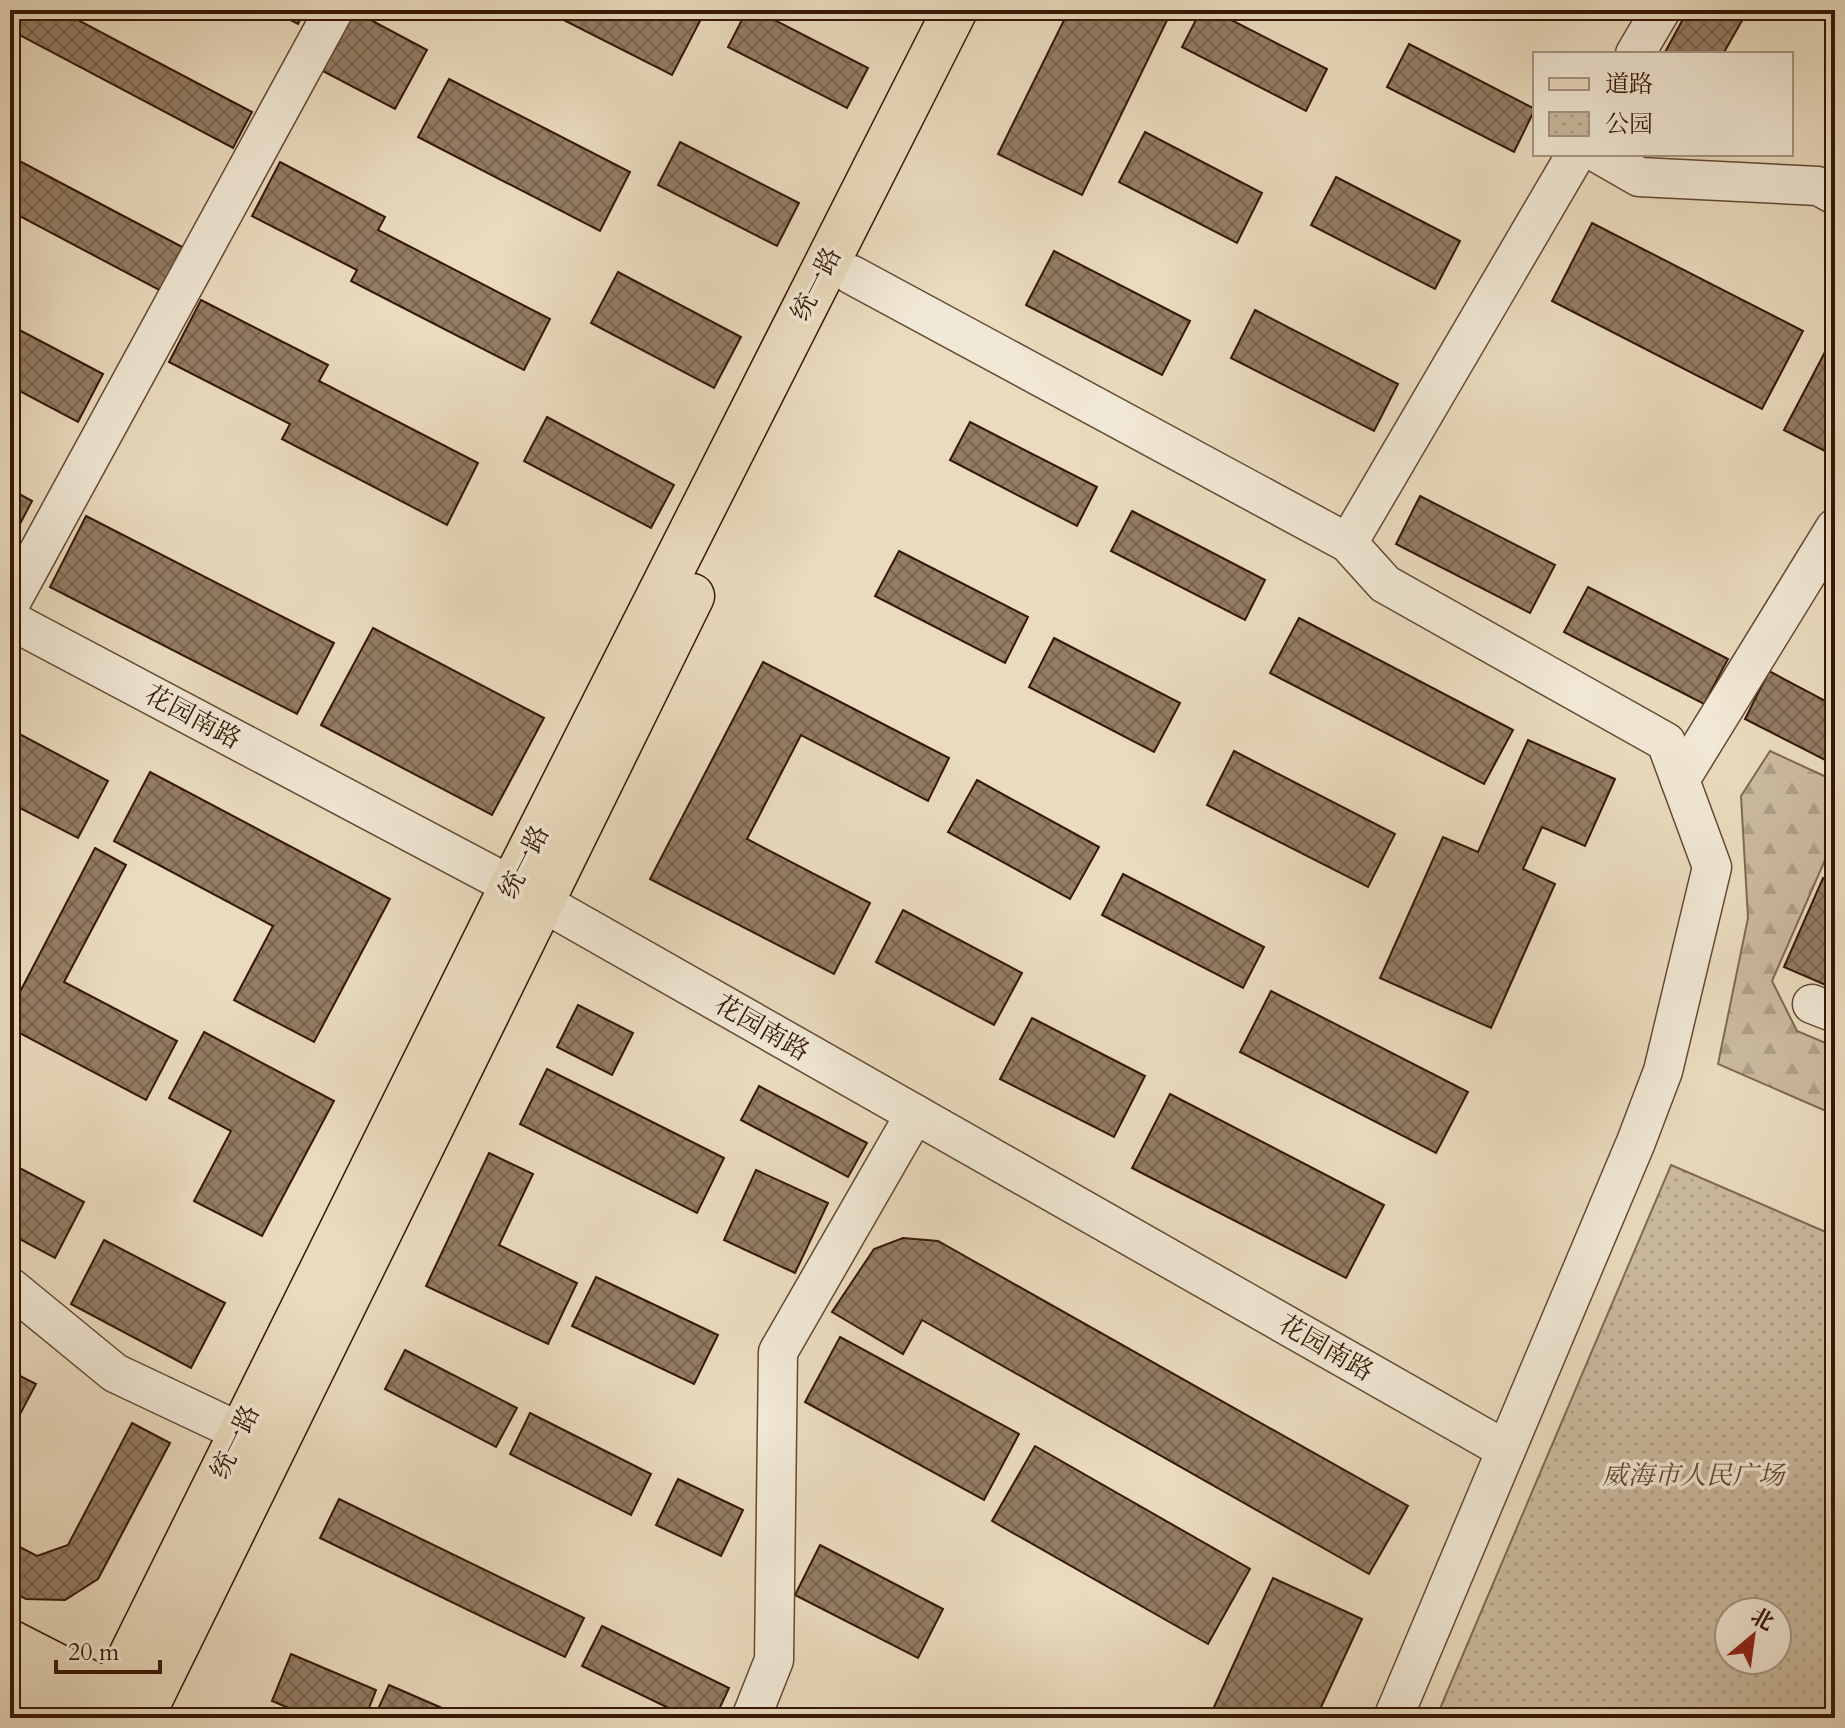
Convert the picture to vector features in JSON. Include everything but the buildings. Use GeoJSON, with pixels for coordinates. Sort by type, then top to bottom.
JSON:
{"type":"FeatureCollection","features":[{"type":"Feature","properties":{"kind":"main road","name":"统一路"},"geometry":{"type":"LineString","coordinates":[[132,1712],[955,10]]}},
{"type":"Feature","properties":{"kind":"main road","name":"统一路"},"geometry":{"type":"LineString","coordinates":[[132,1712],[240,1432],[852,275],[985,10]]}},
{"type":"Feature","properties":{"kind":"main road"},"geometry":{"type":"LineString","coordinates":[[10,1642],[132,1712]]}},
{"type":"Feature","properties":{"kind":"main road"},"geometry":{"type":"LineString","coordinates":[[10,1687],[70,1718]]}},
{"type":"Feature","properties":{"kind":"street"},"geometry":{"type":"LineString","coordinates":[[10,604],[334,10]]}},
{"type":"Feature","properties":{"kind":"street"},"geometry":{"type":"LineString","coordinates":[[1636,52],[1661,10]]}},
{"type":"Feature","properties":{"kind":"street"},"geometry":{"type":"LineString","coordinates":[[1348,543],[1575,156]]}},
{"type":"Feature","properties":{"kind":"street"},"geometry":{"type":"LineString","coordinates":[[1602,156],[1639,177],[1818,186],[1835,195]]}},
{"type":"Feature","properties":{"kind":"street"},"geometry":{"type":"LineString","coordinates":[[852,275],[1348,543],[1385,584],[1666,742],[1712,867],[1663,1071],[1393,1718]]}},
{"type":"Feature","properties":{"kind":"street"},"geometry":{"type":"LineString","coordinates":[[1680,780],[1835,528]]}},
{"type":"Feature","properties":{"kind":"street","name":"花园南路"},"geometry":{"type":"LineString","coordinates":[[10,620],[527,894],[1506,1450]]}},
{"type":"Feature","properties":{"kind":"street"},"geometry":{"type":"LineString","coordinates":[[751,1718],[774,1660],[778,1352],[915,1114]]}},
{"type":"Feature","properties":{"kind":"street"},"geometry":{"type":"LineString","coordinates":[[10,1287],[115,1373],[240,1432]]}},
{"type":"Feature","properties":{"kind":"green space"},"geometry":{"type":"Polygon","coordinates":[[[1770,751],[1835,781],[1835,864],[1825,860],[1772,981],[1797,1031],[1835,1047],[1835,1115],[1718,1064],[1748,918],[1741,796],[1770,751]]]}},
{"type":"Feature","properties":{"kind":"green space","name":"威海市人民广场"},"geometry":{"type":"Polygon","coordinates":[[[1671,1165],[1835,1236],[1835,1718],[1436,1718],[1671,1165]]]}}]}
